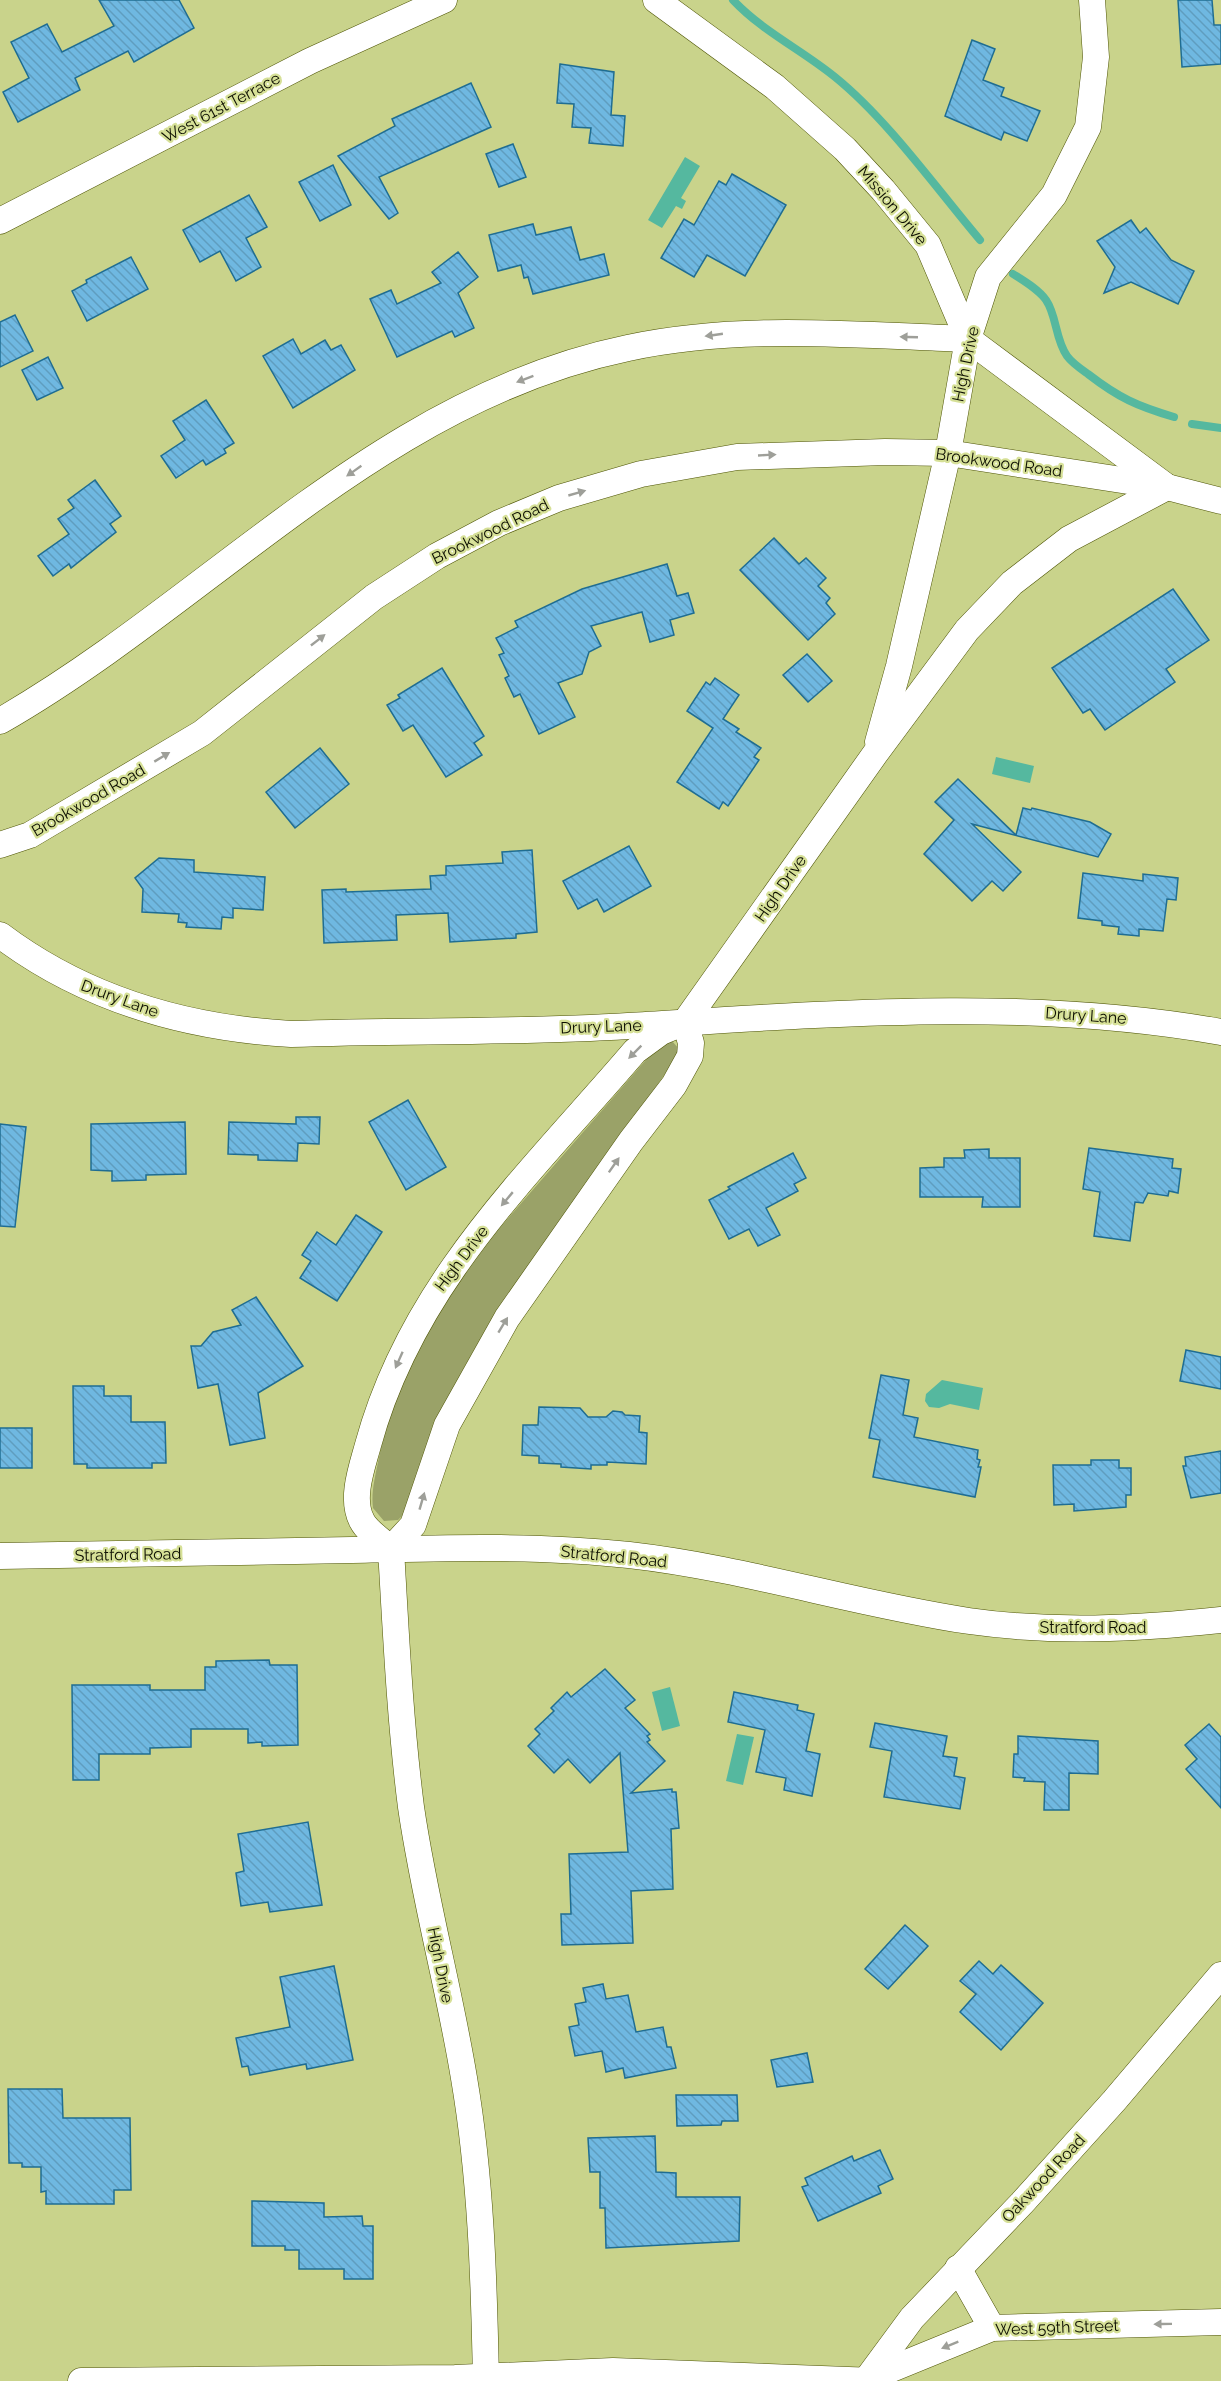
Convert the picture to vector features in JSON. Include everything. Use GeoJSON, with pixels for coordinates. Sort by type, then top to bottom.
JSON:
{"type":"FeatureCollection","features":[{"type":"Feature","properties":{"kind":"street","name":"West 61st Terrace"},"geometry":{"type":"LineString","coordinates":[[0,221],[310,61],[444,0]]}},
{"type":"Feature","properties":{"kind":"street","name":"Mission Drive"},"geometry":{"type":"LineString","coordinates":[[656,0],[775,87],[845,150],[883,190],[928,245],[968,339]]}},
{"type":"Feature","properties":{"kind":"street","name":"High Drive"},"geometry":{"type":"LineString","coordinates":[[875,754],[899,666],[948,453],[968,339],[988,277],[1054,195],[1088,128],[1096,57],[1092,0]]}},
{"type":"Feature","properties":{"kind":"street"},"geometry":{"type":"LineString","coordinates":[[0,721],[46,694],[291,515],[392,445],[481,395],[570,362],[629,347],[728,333],[968,339],[1167,487],[1221,501]]}},
{"type":"Feature","properties":{"kind":"street","name":"Brookwood Road"},"geometry":{"type":"LineString","coordinates":[[0,845],[30,835],[202,733],[374,597],[437,556],[499,523],[559,498],[641,474],[737,457],[824,453],[948,453],[1167,487]]}},
{"type":"Feature","properties":{"kind":"street","name":"High Drive"},"geometry":{"type":"LineString","coordinates":[[486,2379],[483,2261],[476,2172],[464,2079],[411,1808],[402,1722],[391,1549],[362,1522],[358,1508],[357,1491],[379,1410],[413,1329],[454,1264],[635,1051],[661,1032],[685,1022],[875,754],[967,630],[1012,583],[1069,539],[1167,487]]}},
{"type":"Feature","properties":{"kind":"street","name":"Drury Lane"},"geometry":{"type":"LineString","coordinates":[[0,935],[70,980],[125,1003],[197,1023],[242,1031],[291,1034],[626,1026],[909,1012],[1051,1011],[1144,1020],[1221,1032]]}},
{"type":"Feature","properties":{"kind":"street"},"geometry":{"type":"LineString","coordinates":[[391,1549],[413,1525],[447,1425],[507,1318],[618,1159],[674,1085],[690,1056],[691,1043],[685,1022]]}},
{"type":"Feature","properties":{"kind":"street","name":"Stratford Road"},"geometry":{"type":"LineString","coordinates":[[0,1556],[391,1549],[535,1549],[629,1555],[717,1569],[918,1612],[971,1621],[1044,1628],[1147,1628],[1221,1620]]}},
{"type":"Feature","properties":{"kind":"street","name":"Oakwood Road"},"geometry":{"type":"LineString","coordinates":[[870,2380],[912,2318],[1022,2203],[1114,2101],[1221,1975]]}},
{"type":"Feature","properties":{"kind":"street"},"geometry":{"type":"LineString","coordinates":[[958,2268],[992,2328]]}},
{"type":"Feature","properties":{"kind":"street","name":"West 59th Street"},"geometry":{"type":"LineString","coordinates":[[81,2381],[486,2379],[613,2371],[870,2380],[992,2328],[1221,2322]]}},
{"type":"Feature","properties":{"kind":"green space"},"geometry":{"type":"Polygon","coordinates":[[[672,1041],[680,1050],[676,1058],[484,1333],[472,1354],[438,1420],[420,1465],[406,1512],[398,1520],[384,1521],[373,1508],[373,1497],[385,1432],[407,1373],[436,1318],[489,1240],[658,1046],[672,1041]]]}},
{"type":"Feature","properties":{"kind":"water"},"geometry":{"type":"Polygon","coordinates":[[[685,157],[700,166],[681,198],[686,201],[682,209],[676,206],[662,228],[648,220],[685,157]]]}},
{"type":"Feature","properties":{"kind":"water"},"geometry":{"type":"Polygon","coordinates":[[[996,757],[1034,766],[1030,783],[992,774],[996,757]]]}},
{"type":"Feature","properties":{"kind":"water"},"geometry":{"type":"Polygon","coordinates":[[[942,1380],[983,1388],[979,1410],[950,1404],[939,1408],[929,1407],[925,1401],[926,1394],[942,1380]]]}},
{"type":"Feature","properties":{"kind":"water"},"geometry":{"type":"Polygon","coordinates":[[[670,1687],[680,1726],[662,1731],[652,1692],[670,1687]]]}},
{"type":"Feature","properties":{"kind":"water"},"geometry":{"type":"Polygon","coordinates":[[[737,1734],[754,1737],[743,1785],[726,1781],[737,1734]]]}},
{"type":"Feature","properties":{"kind":"building"},"geometry":{"type":"Polygon","coordinates":[[[99,0],[179,0],[194,28],[134,62],[128,51],[75,78],[80,90],[18,122],[3,92],[29,78],[11,42],[47,24],[62,52],[114,26],[99,0]]]}},
{"type":"Feature","properties":{"kind":"building"},"geometry":{"type":"Polygon","coordinates":[[[1178,0],[1212,0],[1214,25],[1221,25],[1221,64],[1182,67],[1178,0]]]}},
{"type":"Feature","properties":{"kind":"building"},"geometry":{"type":"Polygon","coordinates":[[[972,40],[995,49],[983,80],[1004,88],[1001,96],[1040,111],[1027,141],[1004,132],[1001,140],[945,116],[972,40]]]}},
{"type":"Feature","properties":{"kind":"building"},"geometry":{"type":"Polygon","coordinates":[[[560,64],[614,72],[611,115],[625,116],[623,146],[589,143],[591,128],[572,127],[574,104],[557,103],[560,64]]]}},
{"type":"Feature","properties":{"kind":"building"},"geometry":{"type":"Polygon","coordinates":[[[471,83],[491,127],[379,177],[398,213],[389,219],[338,156],[395,126],[392,119],[471,83]]]}},
{"type":"Feature","properties":{"kind":"building"},"geometry":{"type":"Polygon","coordinates":[[[513,144],[526,177],[499,187],[486,154],[513,144]]]}},
{"type":"Feature","properties":{"kind":"building"},"geometry":{"type":"Polygon","coordinates":[[[333,165],[351,205],[320,221],[299,182],[333,165]]]}},
{"type":"Feature","properties":{"kind":"building"},"geometry":{"type":"Polygon","coordinates":[[[732,174],[786,205],[745,276],[707,255],[694,277],[661,258],[684,219],[694,225],[719,181],[726,185],[732,174]]]}},
{"type":"Feature","properties":{"kind":"building"},"geometry":{"type":"Polygon","coordinates":[[[249,195],[267,227],[246,238],[261,267],[236,281],[220,251],[200,262],[183,230],[249,195]]]}},
{"type":"Feature","properties":{"kind":"building"},"geometry":{"type":"Polygon","coordinates":[[[1131,220],[1140,233],[1146,228],[1171,260],[1194,271],[1178,304],[1131,282],[1104,293],[1115,267],[1097,241],[1131,220]]]}},
{"type":"Feature","properties":{"kind":"building"},"geometry":{"type":"Polygon","coordinates":[[[533,224],[536,235],[571,227],[580,260],[604,254],[609,275],[533,294],[528,277],[524,278],[521,265],[498,271],[489,235],[533,224]]]}},
{"type":"Feature","properties":{"kind":"building"},"geometry":{"type":"Polygon","coordinates":[[[458,252],[478,277],[458,293],[474,328],[455,337],[452,331],[397,357],[370,299],[391,290],[397,304],[441,283],[432,272],[458,252]]]}},
{"type":"Feature","properties":{"kind":"building"},"geometry":{"type":"Polygon","coordinates":[[[131,257],[148,289],[87,321],[72,291],[87,283],[86,280],[131,257]]]}},
{"type":"Feature","properties":{"kind":"building"},"geometry":{"type":"Polygon","coordinates":[[[15,315],[33,351],[0,367],[0,322],[15,315]]]}},
{"type":"Feature","properties":{"kind":"building"},"geometry":{"type":"Polygon","coordinates":[[[293,339],[301,354],[325,340],[331,350],[341,345],[355,370],[293,408],[263,356],[293,339]]]}},
{"type":"Feature","properties":{"kind":"building"},"geometry":{"type":"Polygon","coordinates":[[[48,357],[63,388],[37,400],[22,370],[48,357]]]}},
{"type":"Feature","properties":{"kind":"building"},"geometry":{"type":"Polygon","coordinates":[[[206,400],[234,443],[224,449],[226,453],[206,465],[203,460],[176,478],[161,456],[185,440],[173,421],[206,400]]]}},
{"type":"Feature","properties":{"kind":"building"},"geometry":{"type":"Polygon","coordinates":[[[95,480],[121,516],[110,524],[116,532],[71,568],[69,564],[53,576],[38,556],[69,534],[58,519],[74,508],[68,500],[95,480]]]}},
{"type":"Feature","properties":{"kind":"building"},"geometry":{"type":"Polygon","coordinates":[[[774,538],[799,564],[806,558],[826,578],[818,586],[830,598],[826,603],[835,614],[808,640],[740,570],[774,538]]]}},
{"type":"Feature","properties":{"kind":"building"},"geometry":{"type":"Polygon","coordinates":[[[667,564],[677,596],[688,593],[694,613],[670,620],[674,635],[650,642],[642,612],[591,626],[601,646],[589,652],[582,674],[558,683],[575,717],[539,734],[520,694],[514,697],[505,678],[509,676],[499,655],[504,653],[496,638],[518,627],[515,621],[582,589],[667,564]]]}},
{"type":"Feature","properties":{"kind":"building"},"geometry":{"type":"Polygon","coordinates":[[[1173,589],[1209,640],[1166,669],[1175,682],[1105,730],[1090,709],[1083,713],[1052,668],[1173,589]]]}},
{"type":"Feature","properties":{"kind":"building"},"geometry":{"type":"Polygon","coordinates":[[[807,654],[832,681],[808,702],[783,675],[807,654]]]}},
{"type":"Feature","properties":{"kind":"building"},"geometry":{"type":"Polygon","coordinates":[[[442,668],[484,736],[474,743],[482,755],[446,777],[413,725],[403,731],[387,705],[400,698],[398,695],[442,668]]]}},
{"type":"Feature","properties":{"kind":"building"},"geometry":{"type":"Polygon","coordinates":[[[715,678],[739,695],[723,719],[739,729],[736,732],[761,748],[754,757],[759,760],[728,806],[723,802],[719,809],[677,782],[713,728],[687,711],[706,682],[710,685],[715,678]]]}},
{"type":"Feature","properties":{"kind":"building"},"geometry":{"type":"Polygon","coordinates":[[[320,748],[349,784],[295,828],[266,792],[320,748]]]}},
{"type":"Feature","properties":{"kind":"building"},"geometry":{"type":"Polygon","coordinates":[[[958,779],[1016,835],[1023,808],[1031,810],[1032,808],[1090,822],[1111,834],[1098,857],[972,824],[1021,872],[1003,891],[992,881],[972,901],[924,854],[954,820],[935,802],[958,779]]]}},
{"type":"Feature","properties":{"kind":"building"},"geometry":{"type":"Polygon","coordinates":[[[629,846],[651,886],[604,912],[597,899],[578,909],[563,881],[629,846]]]}},
{"type":"Feature","properties":{"kind":"building"},"geometry":{"type":"Polygon","coordinates":[[[532,850],[537,932],[516,934],[516,938],[450,942],[448,913],[396,915],[397,940],[324,943],[322,890],[346,889],[346,892],[431,889],[430,876],[446,875],[446,866],[503,863],[502,852],[532,850]]]}},
{"type":"Feature","properties":{"kind":"building"},"geometry":{"type":"Polygon","coordinates":[[[159,858],[194,860],[194,872],[265,877],[263,910],[233,908],[233,918],[222,917],[221,929],[186,927],[187,923],[178,922],[179,914],[142,912],[143,889],[135,878],[159,858]]]}},
{"type":"Feature","properties":{"kind":"building"},"geometry":{"type":"Polygon","coordinates":[[[1083,873],[1143,881],[1143,874],[1178,878],[1176,900],[1167,899],[1163,931],[1139,929],[1139,936],[1118,934],[1119,927],[1102,925],[1102,921],[1078,918],[1083,873]]]}},
{"type":"Feature","properties":{"kind":"building"},"geometry":{"type":"Polygon","coordinates":[[[408,1100],[446,1167],[406,1190],[369,1122],[408,1100]]]}},
{"type":"Feature","properties":{"kind":"building"},"geometry":{"type":"Polygon","coordinates":[[[296,1117],[320,1117],[319,1144],[298,1143],[297,1161],[258,1160],[258,1155],[228,1154],[229,1122],[296,1124],[296,1117]]]}},
{"type":"Feature","properties":{"kind":"building"},"geometry":{"type":"Polygon","coordinates":[[[185,1122],[186,1174],[146,1175],[146,1180],[112,1181],[112,1171],[91,1170],[91,1124],[185,1122]]]}},
{"type":"Feature","properties":{"kind":"building"},"geometry":{"type":"Polygon","coordinates":[[[0,1124],[26,1127],[15,1227],[0,1226],[0,1124]]]}},
{"type":"Feature","properties":{"kind":"building"},"geometry":{"type":"Polygon","coordinates":[[[1089,1148],[1173,1159],[1172,1168],[1181,1169],[1178,1193],[1169,1191],[1168,1196],[1148,1193],[1143,1203],[1135,1202],[1130,1241],[1094,1236],[1100,1192],[1083,1189],[1089,1148]]]}},
{"type":"Feature","properties":{"kind":"building"},"geometry":{"type":"Polygon","coordinates":[[[989,1149],[989,1158],[1020,1158],[1020,1207],[982,1207],[983,1197],[920,1197],[920,1168],[944,1167],[944,1158],[965,1158],[964,1150],[989,1149]]]}},
{"type":"Feature","properties":{"kind":"building"},"geometry":{"type":"Polygon","coordinates":[[[793,1153],[806,1178],[794,1184],[798,1191],[766,1208],[780,1235],[758,1246],[749,1229],[729,1239],[709,1200],[730,1189],[728,1187],[793,1153]]]}},
{"type":"Feature","properties":{"kind":"building"},"geometry":{"type":"Polygon","coordinates":[[[356,1215],[382,1232],[337,1301],[300,1278],[311,1261],[302,1255],[317,1232],[336,1245],[356,1215]]]}},
{"type":"Feature","properties":{"kind":"building"},"geometry":{"type":"Polygon","coordinates":[[[256,1297],[303,1366],[258,1393],[265,1438],[230,1445],[218,1384],[198,1388],[191,1346],[201,1346],[213,1332],[241,1325],[232,1310],[256,1297]]]}},
{"type":"Feature","properties":{"kind":"building"},"geometry":{"type":"Polygon","coordinates":[[[1186,1350],[1221,1357],[1221,1389],[1180,1381],[1186,1350]]]}},
{"type":"Feature","properties":{"kind":"building"},"geometry":{"type":"Polygon","coordinates":[[[881,1375],[909,1380],[903,1415],[918,1418],[914,1437],[978,1450],[977,1459],[980,1460],[978,1467],[981,1467],[975,1497],[873,1477],[880,1440],[869,1438],[881,1375]]]}},
{"type":"Feature","properties":{"kind":"building"},"geometry":{"type":"Polygon","coordinates":[[[73,1386],[104,1386],[104,1396],[131,1396],[131,1422],[165,1422],[166,1463],[152,1463],[152,1468],[87,1468],[87,1464],[74,1464],[73,1386]]]}},
{"type":"Feature","properties":{"kind":"building"},"geometry":{"type":"Polygon","coordinates":[[[539,1407],[580,1408],[588,1417],[606,1417],[613,1411],[640,1416],[639,1432],[647,1433],[646,1464],[607,1462],[607,1465],[591,1465],[591,1469],[561,1467],[561,1464],[539,1463],[539,1456],[522,1455],[523,1425],[538,1425],[539,1407]]]}},
{"type":"Feature","properties":{"kind":"building"},"geometry":{"type":"Polygon","coordinates":[[[0,1428],[32,1428],[32,1468],[0,1468],[0,1428]]]}},
{"type":"Feature","properties":{"kind":"building"},"geometry":{"type":"Polygon","coordinates":[[[1221,1451],[1221,1493],[1191,1498],[1183,1466],[1186,1466],[1185,1457],[1221,1451]]]}},
{"type":"Feature","properties":{"kind":"building"},"geometry":{"type":"Polygon","coordinates":[[[1091,1460],[1119,1460],[1119,1468],[1131,1468],[1131,1495],[1126,1495],[1126,1507],[1074,1511],[1074,1504],[1054,1505],[1053,1465],[1091,1465],[1091,1460]]]}},
{"type":"Feature","properties":{"kind":"building"},"geometry":{"type":"Polygon","coordinates":[[[269,1660],[270,1665],[297,1665],[298,1745],[262,1746],[262,1742],[248,1743],[248,1729],[191,1729],[191,1747],[150,1748],[150,1754],[99,1754],[99,1780],[73,1780],[72,1685],[150,1685],[150,1690],[205,1690],[205,1667],[216,1667],[216,1661],[269,1660]]]}},
{"type":"Feature","properties":{"kind":"building"},"geometry":{"type":"Polygon","coordinates":[[[605,1669],[635,1700],[625,1708],[650,1734],[647,1736],[650,1740],[647,1742],[665,1761],[631,1793],[672,1789],[672,1792],[676,1792],[679,1828],[671,1829],[673,1889],[631,1891],[633,1943],[562,1945],[561,1914],[571,1914],[569,1854],[628,1852],[620,1753],[590,1783],[568,1759],[554,1773],[528,1746],[540,1734],[535,1729],[554,1711],[551,1708],[567,1692],[571,1697],[605,1669]]]}},
{"type":"Feature","properties":{"kind":"building"},"geometry":{"type":"Polygon","coordinates":[[[734,1692],[798,1705],[797,1710],[814,1714],[806,1751],[820,1754],[812,1796],[784,1790],[786,1778],[756,1772],[765,1730],[728,1722],[734,1692]]]}},
{"type":"Feature","properties":{"kind":"building"},"geometry":{"type":"Polygon","coordinates":[[[875,1723],[947,1736],[943,1756],[957,1758],[954,1776],[965,1778],[960,1809],[884,1797],[892,1751],[870,1747],[875,1723]]]}},
{"type":"Feature","properties":{"kind":"building"},"geometry":{"type":"Polygon","coordinates":[[[1209,1724],[1221,1737],[1221,1808],[1186,1769],[1197,1759],[1185,1745],[1209,1724]]]}},
{"type":"Feature","properties":{"kind":"building"},"geometry":{"type":"Polygon","coordinates":[[[1018,1736],[1098,1741],[1098,1774],[1069,1773],[1069,1810],[1044,1810],[1045,1782],[1024,1781],[1025,1778],[1013,1777],[1014,1754],[1018,1754],[1018,1736]]]}},
{"type":"Feature","properties":{"kind":"building"},"geometry":{"type":"Polygon","coordinates":[[[308,1822],[322,1905],[270,1912],[268,1902],[241,1906],[236,1873],[244,1871],[238,1834],[308,1822]]]}},
{"type":"Feature","properties":{"kind":"building"},"geometry":{"type":"Polygon","coordinates":[[[905,1925],[928,1946],[888,1989],[865,1969],[905,1925]]]}},
{"type":"Feature","properties":{"kind":"building"},"geometry":{"type":"Polygon","coordinates":[[[979,1961],[993,1974],[1001,1965],[1043,2003],[1001,2050],[960,2012],[976,1994],[960,1981],[979,1961]]]}},
{"type":"Feature","properties":{"kind":"building"},"geometry":{"type":"Polygon","coordinates":[[[334,1966],[353,2060],[307,2069],[306,2064],[250,2075],[248,2066],[242,2067],[236,2038],[290,2027],[280,1977],[334,1966]]]}},
{"type":"Feature","properties":{"kind":"building"},"geometry":{"type":"Polygon","coordinates":[[[603,1984],[606,1999],[628,1995],[636,2032],[663,2027],[667,2047],[671,2047],[676,2068],[625,2078],[623,2068],[606,2072],[602,2051],[575,2056],[569,2027],[579,2025],[575,2004],[586,2002],[583,1988],[603,1984]]]}},
{"type":"Feature","properties":{"kind":"building"},"geometry":{"type":"Polygon","coordinates":[[[807,2053],[813,2082],[777,2087],[771,2060],[807,2053]]]}},
{"type":"Feature","properties":{"kind":"building"},"geometry":{"type":"Polygon","coordinates":[[[8,2089],[62,2089],[63,2118],[130,2118],[131,2190],[114,2190],[114,2204],[46,2204],[46,2191],[41,2192],[41,2167],[22,2167],[22,2163],[9,2163],[8,2089]]]}},
{"type":"Feature","properties":{"kind":"building"},"geometry":{"type":"Polygon","coordinates":[[[676,2095],[737,2095],[738,2121],[722,2121],[721,2125],[677,2126],[676,2095]]]}},
{"type":"Feature","properties":{"kind":"building"},"geometry":{"type":"Polygon","coordinates":[[[655,2136],[656,2172],[676,2173],[676,2197],[740,2197],[739,2241],[606,2248],[605,2208],[600,2208],[600,2172],[590,2172],[588,2138],[655,2136]]]}},
{"type":"Feature","properties":{"kind":"building"},"geometry":{"type":"Polygon","coordinates":[[[880,2150],[893,2179],[878,2186],[881,2193],[818,2221],[802,2187],[808,2185],[805,2178],[852,2156],[854,2161],[880,2150]]]}},
{"type":"Feature","properties":{"kind":"building"},"geometry":{"type":"Polygon","coordinates":[[[252,2201],[324,2203],[324,2217],[362,2216],[363,2226],[373,2226],[373,2279],[344,2279],[344,2269],[299,2269],[299,2250],[285,2250],[285,2246],[252,2246],[252,2201]]]}},
{"type":"Feature","properties":{"kind":"waterway"},"geometry":{"type":"LineString","coordinates":[[733,0],[769,31],[822,67],[855,94],[911,155],[980,240]]}},
{"type":"Feature","properties":{"kind":"waterway"},"geometry":{"type":"LineString","coordinates":[[1013,274],[1035,289],[1046,300],[1050,306],[1063,349],[1074,363],[1119,395],[1139,405],[1174,417]]}},
{"type":"Feature","properties":{"kind":"waterway"},"geometry":{"type":"LineString","coordinates":[[1192,424],[1221,428]]}}]}
